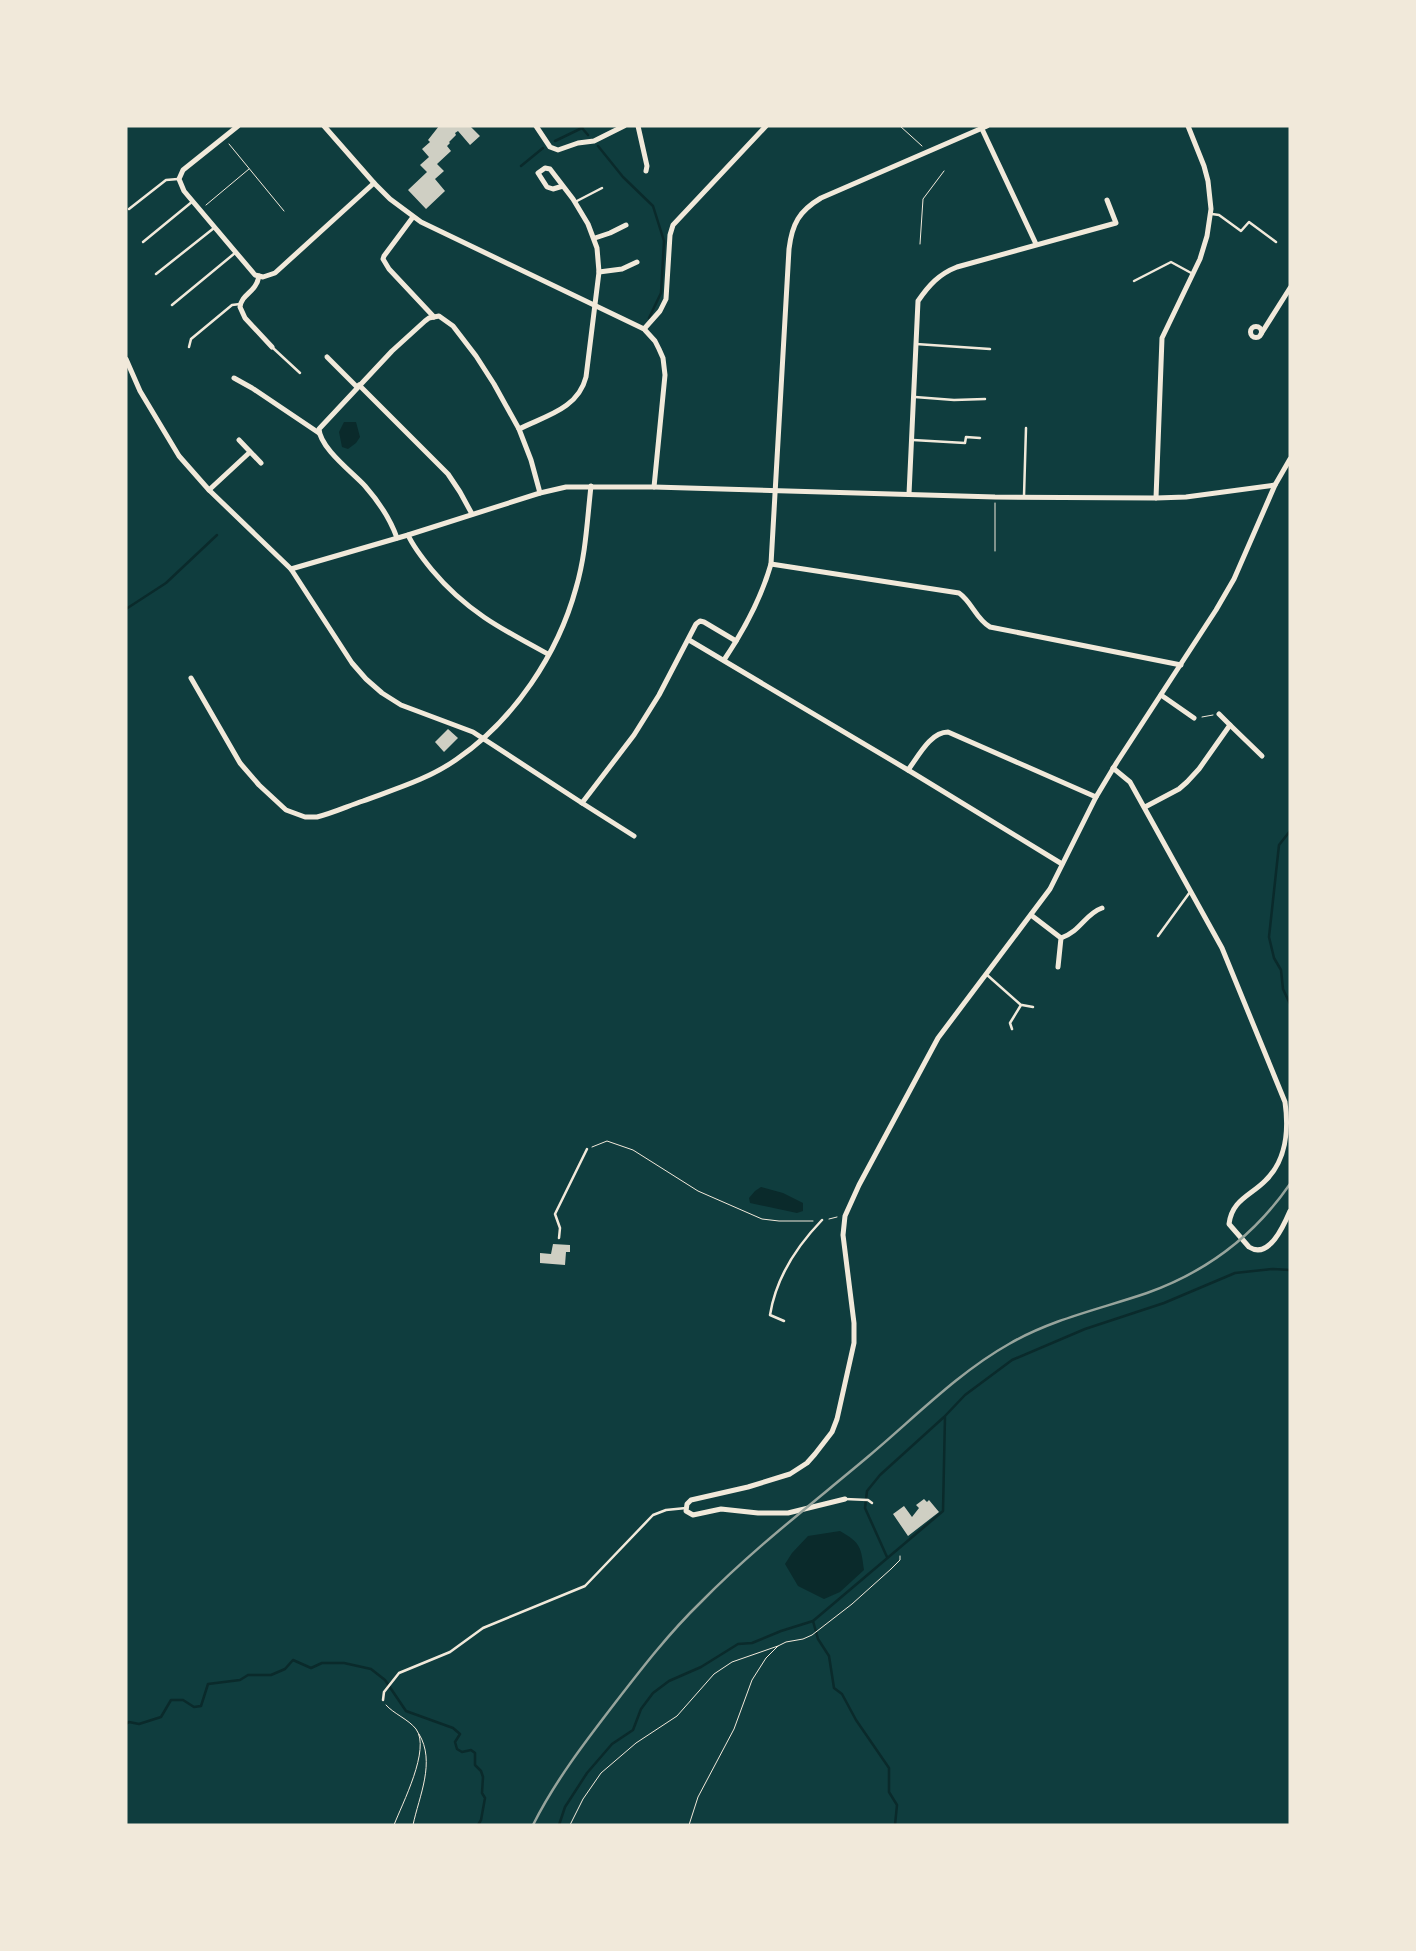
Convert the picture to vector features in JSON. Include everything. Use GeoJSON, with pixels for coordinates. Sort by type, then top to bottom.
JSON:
{"type":"FeatureCollection","features":[{"type":"Feature","properties":{"kind":"street"},"geometry":{"type":"LineString","coordinates":[[238,126],[183,170],[179,179],[181,187],[214,228],[252,273],[259,276],[275,273],[374,183]]}},
{"type":"Feature","properties":{"kind":"street"},"geometry":{"type":"LineString","coordinates":[[324,126],[374,183],[390,199],[413,217],[443,234],[644,328],[655,341],[665,367],[654,488]]}},
{"type":"Feature","properties":{"kind":"street"},"geometry":{"type":"LineString","coordinates":[[536,126],[550,147],[558,150],[578,142],[594,140],[624,126]]}},
{"type":"Feature","properties":{"kind":"street"},"geometry":{"type":"LineString","coordinates":[[638,126],[647,166],[646,171]]}},
{"type":"Feature","properties":{"kind":"street"},"geometry":{"type":"LineString","coordinates":[[644,328],[660,311],[666,299],[670,234],[673,225],[766,126]]}},
{"type":"Feature","properties":{"kind":"street"},"geometry":{"type":"LineString","coordinates":[[1156,498],[1162,338],[1193,274],[1207,236],[1210,214],[1210,196],[1206,174],[1188,126]]}},
{"type":"Feature","properties":{"kind":"street"},"geometry":{"type":"LineString","coordinates":[[724,660],[760,597],[771,564],[790,249],[793,228],[800,215],[808,206],[821,198],[985,128],[1036,244]]}},
{"type":"Feature","properties":{"kind":"street"},"geometry":{"type":"LineString","coordinates":[[519,429],[571,404],[582,391],[586,378],[599,272],[595,238],[575,202],[563,186],[550,169],[545,168],[538,173],[547,187],[553,189],[563,186]]}},
{"type":"Feature","properties":{"kind":"street"},"geometry":{"type":"LineString","coordinates":[[909,494],[918,301],[932,282],[948,270],[1116,223],[1107,200]]}},
{"type":"Feature","properties":{"kind":"street"},"geometry":{"type":"LineString","coordinates":[[413,217],[383,259],[389,269],[434,317]]}},
{"type":"Feature","properties":{"kind":"street"},"geometry":{"type":"LineString","coordinates":[[595,238],[626,225]]}},
{"type":"Feature","properties":{"kind":"street"},"geometry":{"type":"LineString","coordinates":[[599,272],[622,269],[637,262]]}},
{"type":"Feature","properties":{"kind":"street"},"geometry":{"type":"LineString","coordinates":[[259,276],[257,286],[242,299],[240,304],[245,318],[272,346]]}},
{"type":"Feature","properties":{"kind":"street"},"geometry":{"type":"LineString","coordinates":[[1261,334],[1290,288]]}},
{"type":"Feature","properties":{"kind":"street"},"geometry":{"type":"LineString","coordinates":[[319,433],[322,424],[392,351],[425,321],[434,317],[444,318],[453,326],[476,356],[512,416],[531,460],[540,493]]}},
{"type":"Feature","properties":{"kind":"street"},"geometry":{"type":"LineString","coordinates":[[326,357],[448,474],[472,514]]}},
{"type":"Feature","properties":{"kind":"street"},"geometry":{"type":"LineString","coordinates":[[126,359],[140,391],[178,456],[209,490],[291,569],[352,663],[366,680],[401,705],[462,728],[482,738],[634,836]]}},
{"type":"Feature","properties":{"kind":"street"},"geometry":{"type":"LineString","coordinates":[[234,378],[319,433],[332,452],[365,486],[388,515],[397,538]]}},
{"type":"Feature","properties":{"kind":"street"},"geometry":{"type":"LineString","coordinates":[[239,440],[261,463]]}},
{"type":"Feature","properties":{"kind":"street"},"geometry":{"type":"LineString","coordinates":[[209,490],[250,452]]}},
{"type":"Feature","properties":{"kind":"street"},"geometry":{"type":"LineString","coordinates":[[845,1499],[788,1513],[758,1513],[721,1509],[693,1515],[687,1513],[686,1508],[691,1500],[748,1487],[790,1474],[807,1463],[832,1432],[837,1419],[854,1343],[854,1323],[843,1235],[845,1216],[938,1038],[1050,889],[1096,797],[1113,768],[1234,579],[1274,484],[1290,459]]}},
{"type":"Feature","properties":{"kind":"street"},"geometry":{"type":"LineString","coordinates":[[291,569],[408,535],[540,493],[566,487],[591,486],[995,497],[1156,498],[1202,495],[1274,484]]}},
{"type":"Feature","properties":{"kind":"street"},"geometry":{"type":"LineString","coordinates":[[190,678],[225,739],[249,774],[286,810],[305,817],[317,817],[428,776],[457,760],[516,704],[548,654],[565,621],[576,589],[587,539],[591,486]]}},
{"type":"Feature","properties":{"kind":"street"},"geometry":{"type":"LineString","coordinates":[[408,535],[430,568],[464,602],[494,625],[548,654]]}},
{"type":"Feature","properties":{"kind":"street"},"geometry":{"type":"LineString","coordinates":[[771,564],[959,593],[990,627],[1180,665]]}},
{"type":"Feature","properties":{"kind":"street"},"geometry":{"type":"LineString","coordinates":[[582,803],[634,735],[659,695],[696,624],[700,621],[704,622],[736,641]]}},
{"type":"Feature","properties":{"kind":"street"},"geometry":{"type":"LineString","coordinates":[[689,640],[1062,864]]}},
{"type":"Feature","properties":{"kind":"street"},"geometry":{"type":"LineString","coordinates":[[1161,695],[1194,718]]}},
{"type":"Feature","properties":{"kind":"street"},"geometry":{"type":"LineString","coordinates":[[1219,714],[1262,756]]}},
{"type":"Feature","properties":{"kind":"street"},"geometry":{"type":"LineString","coordinates":[[1145,807],[1183,786],[1199,769],[1230,725]]}},
{"type":"Feature","properties":{"kind":"street"},"geometry":{"type":"LineString","coordinates":[[908,770],[934,737],[942,732],[948,732],[1096,797]]}},
{"type":"Feature","properties":{"kind":"street"},"geometry":{"type":"LineString","coordinates":[[1113,768],[1127,778],[1145,807],[1222,948],[1285,1102],[1288,1127],[1277,1166],[1267,1180],[1236,1205],[1230,1214],[1229,1224],[1246,1244],[1253,1250],[1259,1250],[1268,1246],[1275,1239],[1290,1211]]}},
{"type":"Feature","properties":{"kind":"street"},"geometry":{"type":"LineString","coordinates":[[1061,938],[1071,935],[1094,910],[1102,908]]}},
{"type":"Feature","properties":{"kind":"street"},"geometry":{"type":"LineString","coordinates":[[1032,915],[1061,938]]}},
{"type":"Feature","properties":{"kind":"street"},"geometry":{"type":"LineString","coordinates":[[1058,967],[1061,938]]}},
{"type":"Feature","properties":{"kind":"lane"},"geometry":{"type":"LineString","coordinates":[[129,209],[169,178],[179,179]]}},
{"type":"Feature","properties":{"kind":"lane"},"geometry":{"type":"LineString","coordinates":[[575,202],[602,188]]}},
{"type":"Feature","properties":{"kind":"lane"},"geometry":{"type":"LineString","coordinates":[[143,242],[193,202]]}},
{"type":"Feature","properties":{"kind":"lane"},"geometry":{"type":"LineString","coordinates":[[1210,214],[1219,215],[1242,231],[1248,222],[1276,242]]}},
{"type":"Feature","properties":{"kind":"lane"},"geometry":{"type":"LineString","coordinates":[[156,274],[214,228]]}},
{"type":"Feature","properties":{"kind":"lane"},"geometry":{"type":"LineString","coordinates":[[172,305],[235,253]]}},
{"type":"Feature","properties":{"kind":"lane"},"geometry":{"type":"LineString","coordinates":[[1134,282],[1170,262],[1193,274]]}},
{"type":"Feature","properties":{"kind":"lane"},"geometry":{"type":"LineString","coordinates":[[190,347],[191,339],[232,305],[240,304]]}},
{"type":"Feature","properties":{"kind":"lane"},"geometry":{"type":"LineString","coordinates":[[916,344],[990,350]]}},
{"type":"Feature","properties":{"kind":"lane"},"geometry":{"type":"LineString","coordinates":[[272,346],[300,374]]}},
{"type":"Feature","properties":{"kind":"lane"},"geometry":{"type":"LineString","coordinates":[[914,397],[954,400],[985,399]]}},
{"type":"Feature","properties":{"kind":"lane"},"geometry":{"type":"LineString","coordinates":[[1024,497],[1026,428]]}},
{"type":"Feature","properties":{"kind":"lane"},"geometry":{"type":"LineString","coordinates":[[912,440],[965,443],[966,437],[980,438]]}},
{"type":"Feature","properties":{"kind":"lane"},"geometry":{"type":"LineString","coordinates":[[1158,936],[1191,891]]}},
{"type":"Feature","properties":{"kind":"lane"},"geometry":{"type":"LineString","coordinates":[[986,974],[1021,1005],[1033,1007]]}},
{"type":"Feature","properties":{"kind":"lane"},"geometry":{"type":"LineString","coordinates":[[1012,1029],[1010,1023],[1021,1005]]}},
{"type":"Feature","properties":{"kind":"lane"},"geometry":{"type":"LineString","coordinates":[[559,1238],[560,1228],[555,1214],[588,1149]]}},
{"type":"Feature","properties":{"kind":"lane"},"geometry":{"type":"LineString","coordinates":[[784,1321],[770,1315],[773,1297],[787,1265],[802,1242],[822,1220]]}},
{"type":"Feature","properties":{"kind":"lane"},"geometry":{"type":"LineString","coordinates":[[845,1499],[859,1499],[871,1502]]}},
{"type":"Feature","properties":{"kind":"lane"},"geometry":{"type":"LineString","coordinates":[[383,1700],[384,1692],[399,1673],[450,1652],[483,1628],[585,1586],[653,1515],[666,1510],[686,1508]]}},
{"type":"Feature","properties":{"kind":"path"},"geometry":{"type":"LineString","coordinates":[[900,126],[928,152]]}},
{"type":"Feature","properties":{"kind":"path"},"geometry":{"type":"LineString","coordinates":[[224,137],[284,211]]}},
{"type":"Feature","properties":{"kind":"path"},"geometry":{"type":"LineString","coordinates":[[200,210],[250,169]]}},
{"type":"Feature","properties":{"kind":"path"},"geometry":{"type":"LineString","coordinates":[[920,244],[923,199],[944,171]]}},
{"type":"Feature","properties":{"kind":"path"},"geometry":{"type":"LineString","coordinates":[[995,497],[995,551]]}},
{"type":"Feature","properties":{"kind":"path"},"geometry":{"type":"LineString","coordinates":[[1194,718],[1219,714]]}},
{"type":"Feature","properties":{"kind":"path"},"geometry":{"type":"LineString","coordinates":[[588,1149],[607,1141],[614,1142],[633,1150],[698,1191],[762,1219],[786,1221],[822,1220],[845,1216]]}},
{"type":"Feature","properties":{"kind":"path"},"geometry":{"type":"LineString","coordinates":[[570,1825],[583,1799],[601,1773],[636,1743],[677,1716],[714,1674],[732,1662],[812,1634],[891,1569],[900,1560],[900,1556]]}},
{"type":"Feature","properties":{"kind":"path"},"geometry":{"type":"LineString","coordinates":[[688,1825],[698,1797],[734,1729],[752,1680],[766,1658],[778,1646]]}},
{"type":"Feature","properties":{"kind":"path"},"geometry":{"type":"LineString","coordinates":[[383,1700],[389,1709],[414,1727],[425,1744],[427,1762],[413,1825]]}},
{"type":"Feature","properties":{"kind":"path"},"geometry":{"type":"LineString","coordinates":[[394,1825],[419,1756],[420,1741],[418,1732]]}},
{"type":"Feature","properties":{"kind":"water"},"geometry":{"type":"Polygon","coordinates":[[[344,422],[356,422],[360,437],[348,449],[342,447],[339,432],[344,422]]]}},
{"type":"Feature","properties":{"kind":"water"},"geometry":{"type":"Polygon","coordinates":[[[761,1187],[783,1193],[803,1203],[803,1211],[797,1213],[750,1203],[749,1198],[761,1187]]]}},
{"type":"Feature","properties":{"kind":"water"},"geometry":{"type":"Polygon","coordinates":[[[840,1531],[859,1546],[864,1570],[840,1592],[824,1599],[798,1586],[785,1564],[792,1553],[808,1536],[840,1531]]]}},
{"type":"Feature","properties":{"kind":"building"},"geometry":{"type":"Polygon","coordinates":[[[439,126],[470,126],[480,136],[470,145],[458,131],[455,133],[456,135],[447,146],[451,151],[437,164],[444,171],[435,179],[445,191],[426,209],[408,190],[427,172],[420,165],[429,157],[422,149],[430,142],[428,140],[439,126]]]}},
{"type":"Feature","properties":{"kind":"building"},"geometry":{"type":"Polygon","coordinates":[[[448,729],[458,738],[444,752],[435,742],[448,729]]]}},
{"type":"Feature","properties":{"kind":"building"},"geometry":{"type":"Polygon","coordinates":[[[553,1244],[570,1245],[570,1252],[566,1252],[565,1265],[540,1263],[540,1253],[551,1254],[553,1244]]]}},
{"type":"Feature","properties":{"kind":"building"},"geometry":{"type":"Polygon","coordinates":[[[924,1499],[927,1502],[929,1500],[939,1512],[908,1536],[893,1514],[904,1506],[912,1517],[919,1508],[916,1505],[924,1499]]]}},
{"type":"Feature","properties":{"kind":"waterway"},"geometry":{"type":"LineString","coordinates":[[555,141],[582,128],[582,126]]}},
{"type":"Feature","properties":{"kind":"waterway"},"geometry":{"type":"LineString","coordinates":[[582,128],[588,135]]}},
{"type":"Feature","properties":{"kind":"waterway"},"geometry":{"type":"LineString","coordinates":[[598,146],[623,177],[653,206],[664,241],[661,293],[649,318]]}},
{"type":"Feature","properties":{"kind":"waterway"},"geometry":{"type":"LineString","coordinates":[[521,166],[543,148]]}},
{"type":"Feature","properties":{"kind":"waterway"},"geometry":{"type":"LineString","coordinates":[[126,609],[166,583],[217,535]]}},
{"type":"Feature","properties":{"kind":"waterway"},"geometry":{"type":"LineString","coordinates":[[1290,831],[1279,845],[1269,937],[1274,958],[1281,970],[1283,989],[1290,1004]]}},
{"type":"Feature","properties":{"kind":"waterway"},"geometry":{"type":"LineString","coordinates":[[559,1825],[565,1807],[587,1773],[612,1744],[633,1730],[641,1709],[653,1693],[669,1681],[701,1667],[738,1644],[752,1643],[813,1621],[943,1511],[945,1416],[965,1395],[1012,1360],[1085,1329],[1164,1303],[1235,1273],[1273,1269],[1290,1270]]}},
{"type":"Feature","properties":{"kind":"waterway"},"geometry":{"type":"LineString","coordinates":[[887,1557],[865,1508],[867,1491],[880,1475],[944,1417]]}},
{"type":"Feature","properties":{"kind":"waterway"},"geometry":{"type":"LineString","coordinates":[[813,1621],[818,1639],[829,1656],[834,1688],[842,1694],[856,1720],[889,1768],[889,1792],[897,1805],[895,1825]]}},
{"type":"Feature","properties":{"kind":"waterway"},"geometry":{"type":"LineString","coordinates":[[126,1724],[129,1722],[139,1724],[161,1717],[171,1700],[183,1700],[194,1707],[201,1706],[208,1684],[240,1680],[248,1675],[271,1675],[285,1669],[293,1660],[311,1668],[322,1663],[344,1663],[371,1669],[385,1680],[406,1711],[453,1728],[460,1734],[455,1742],[457,1749],[462,1752],[471,1750],[475,1753],[475,1765],[481,1771],[483,1777],[482,1793],[485,1798],[481,1820],[478,1825]]}},
{"type":"Feature","properties":{"kind":"railway"},"geometry":{"type":"LineString","coordinates":[[533,1825],[561,1777],[593,1732],[667,1638],[689,1614],[762,1545],[937,1396],[990,1355],[1025,1335],[1076,1315],[1147,1293],[1209,1263],[1261,1220],[1290,1184]]}}]}
